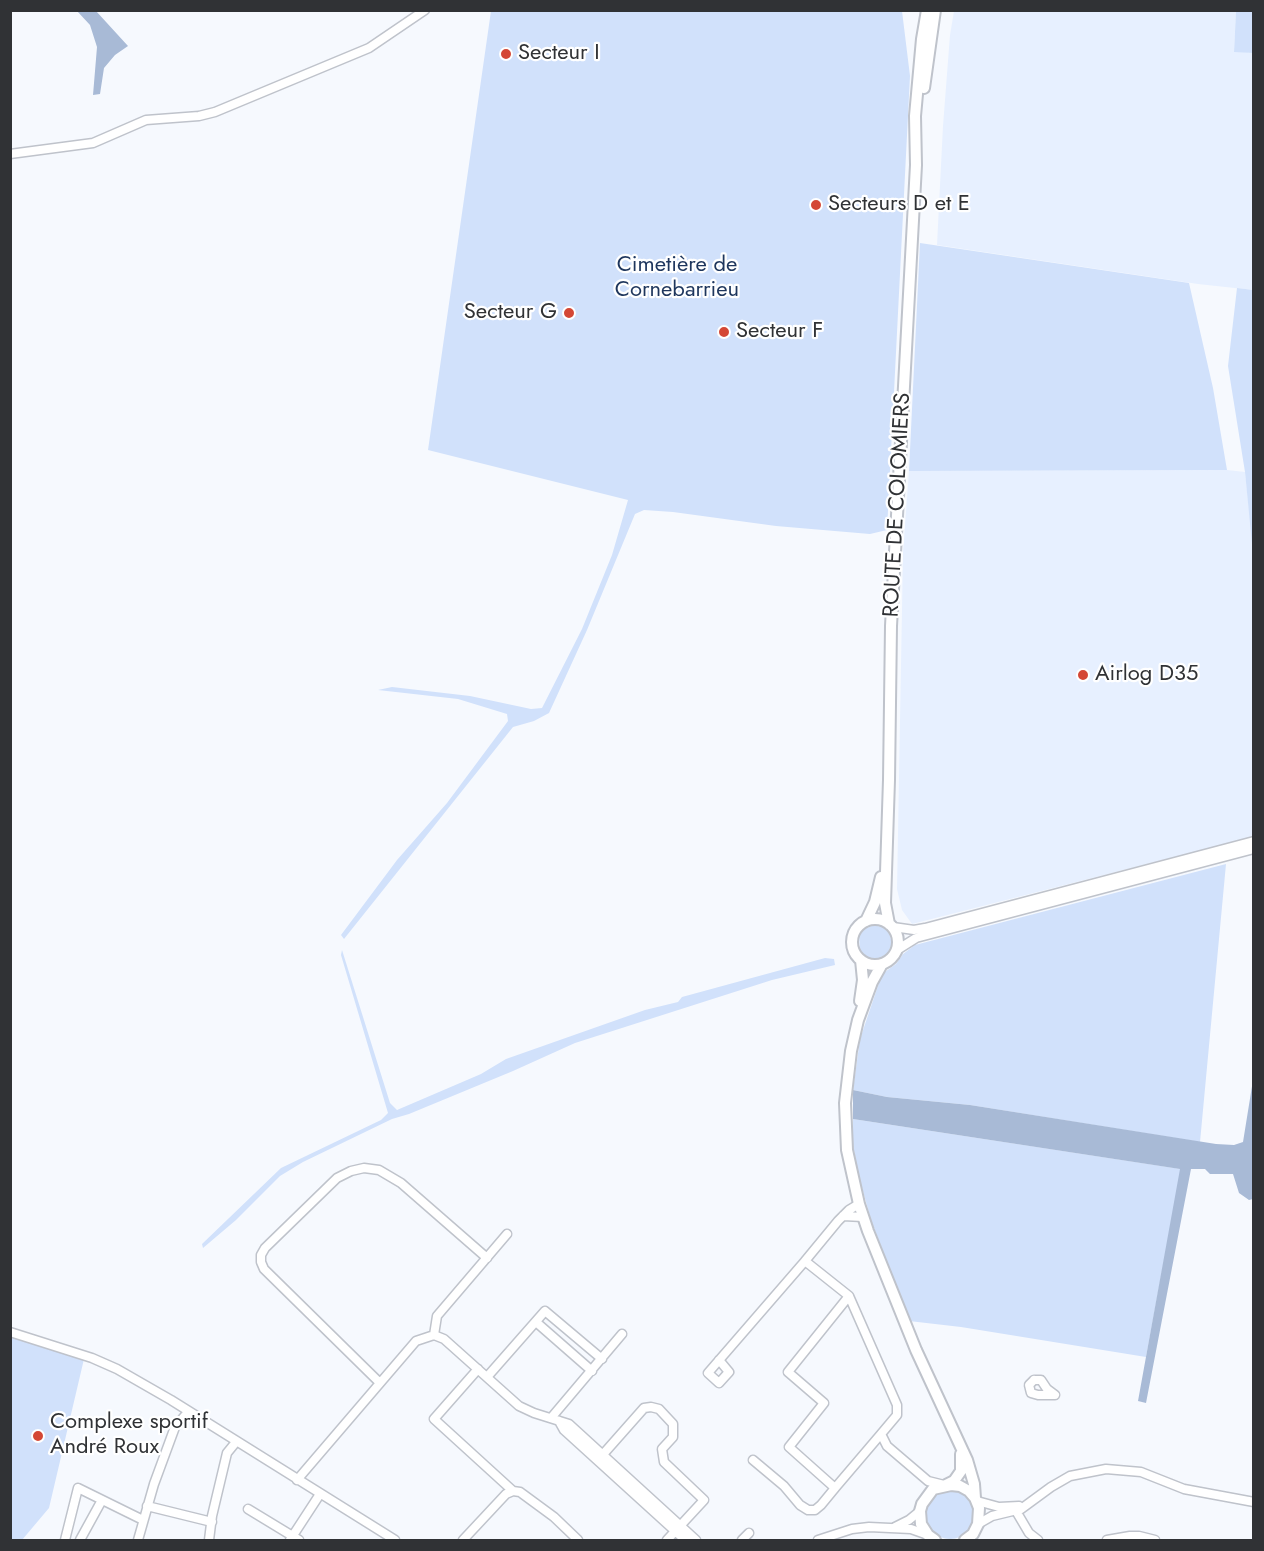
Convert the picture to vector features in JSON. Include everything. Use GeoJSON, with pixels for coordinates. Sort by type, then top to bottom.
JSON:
{"type":"FeatureCollection","features":[{"type":"Feature","properties":{"kind":"main road","name":"ROUTE DE COLOMIERS"},"geometry":{"type":"LineString","coordinates":[[891,926],[885,903],[892,608],[916,165],[917,90],[927,10]]}},
{"type":"Feature","properties":{"kind":"main road","name":"ROUTE DE COLOMIERS"},"geometry":{"type":"LineString","coordinates":[[916,165],[935,10]]}},
{"type":"Feature","properties":{"kind":"main road","name":"ROUTE DE COLOMIERS"},"geometry":{"type":"LineString","coordinates":[[866,921],[875,902],[888,844]]}},
{"type":"Feature","properties":{"kind":"main road"},"geometry":{"type":"LineString","coordinates":[[861,960],[871,964],[882,964],[888,961],[897,950],[897,936],[891,926],[882,921],[866,921],[860,925],[853,939],[853,947],[861,960],[863,980],[844,1112],[847,1150],[863,1217],[897,1306],[970,1469],[980,1514],[977,1531],[965,1540]]}},
{"type":"Feature","properties":{"kind":"main road"},"geometry":{"type":"LineString","coordinates":[[858,1020],[872,982],[882,964]]}},
{"type":"Feature","properties":{"kind":"main road"},"geometry":{"type":"LineString","coordinates":[[932,1538],[921,1524],[920,1511],[925,1498],[933,1489],[954,1481],[961,1471],[962,1463],[958,1442]]}},
{"type":"Feature","properties":{"kind":"main road"},"geometry":{"type":"LineString","coordinates":[[945,1485],[965,1488],[976,1500]]}},
{"type":"Feature","properties":{"kind":"street"},"geometry":{"type":"LineString","coordinates":[[10,154],[93,143],[146,120],[199,116],[214,112],[369,48],[425,10]]}},
{"type":"Feature","properties":{"kind":"street"},"geometry":{"type":"LineString","coordinates":[[891,926],[914,930],[925,928],[1254,841]]}},
{"type":"Feature","properties":{"kind":"street"},"geometry":{"type":"LineString","coordinates":[[897,950],[916,938],[1254,849]]}},
{"type":"Feature","properties":{"kind":"street"},"geometry":{"type":"LineString","coordinates":[[380,1383],[264,1269],[261,1255],[266,1248],[337,1178],[364,1168],[379,1170],[396,1179],[487,1258]]}},
{"type":"Feature","properties":{"kind":"street"},"geometry":{"type":"LineString","coordinates":[[719,1360],[843,1216],[860,1204]]}},
{"type":"Feature","properties":{"kind":"street"},"geometry":{"type":"LineString","coordinates":[[843,1216],[863,1217]]}},
{"type":"Feature","properties":{"kind":"street"},"geometry":{"type":"LineString","coordinates":[[434,1335],[438,1316],[507,1234]]}},
{"type":"Feature","properties":{"kind":"street"},"geometry":{"type":"LineString","coordinates":[[753,1460],[784,1486],[800,1505],[808,1510],[815,1510],[897,1415],[897,1405],[849,1296],[805,1260]]}},
{"type":"Feature","properties":{"kind":"street"},"geometry":{"type":"LineString","coordinates":[[835,1488],[789,1447],[824,1403],[788,1372],[849,1296]]}},
{"type":"Feature","properties":{"kind":"street"},"geometry":{"type":"LineString","coordinates":[[487,1377],[545,1311],[602,1359]]}},
{"type":"Feature","properties":{"kind":"street"},"geometry":{"type":"LineString","coordinates":[[536,1322],[592,1371]]}},
{"type":"Feature","properties":{"kind":"street"},"geometry":{"type":"LineString","coordinates":[[10,1332],[92,1358],[117,1369],[320,1494],[379,1536],[395,1540]]}},
{"type":"Feature","properties":{"kind":"street"},"geometry":{"type":"LineString","coordinates":[[555,1420],[622,1334]]}},
{"type":"Feature","properties":{"kind":"street"},"geometry":{"type":"LineString","coordinates":[[297,1480],[416,1341],[434,1335],[444,1339],[519,1406],[555,1420],[564,1430],[600,1457],[678,1529],[696,1540]]}},
{"type":"Feature","properties":{"kind":"street"},"geometry":{"type":"LineString","coordinates":[[478,1369],[434,1419],[513,1491]]}},
{"type":"Feature","properties":{"kind":"street"},"geometry":{"type":"LineString","coordinates":[[600,1457],[644,1408],[659,1409],[673,1424],[673,1437],[662,1449],[664,1462],[704,1500],[667,1540]]}},
{"type":"Feature","properties":{"kind":"street"},"geometry":{"type":"LineString","coordinates":[[138,1540],[147,1506],[175,1427],[188,1412]]}},
{"type":"Feature","properties":{"kind":"street"},"geometry":{"type":"LineString","coordinates":[[881,1434],[887,1446],[916,1472],[934,1484],[945,1485]]}},
{"type":"Feature","properties":{"kind":"street"},"geometry":{"type":"LineString","coordinates":[[209,1540],[227,1453],[236,1442]]}},
{"type":"Feature","properties":{"kind":"street"},"geometry":{"type":"LineString","coordinates":[[977,1531],[992,1516],[1016,1511],[1051,1486],[1071,1476],[1092,1470],[1112,1468],[1141,1472],[1184,1489],[1254,1502]]}},
{"type":"Feature","properties":{"kind":"street"},"geometry":{"type":"LineString","coordinates":[[916,1472],[924,1483],[925,1498]]}},
{"type":"Feature","properties":{"kind":"street"},"geometry":{"type":"LineString","coordinates":[[65,1540],[78,1488],[143,1520]]}},
{"type":"Feature","properties":{"kind":"street"},"geometry":{"type":"LineString","coordinates":[[463,1540],[506,1494],[513,1491],[520,1492],[554,1517],[578,1540]]}},
{"type":"Feature","properties":{"kind":"street"},"geometry":{"type":"LineString","coordinates":[[248,1509],[294,1539],[320,1494]]}},
{"type":"Feature","properties":{"kind":"street"},"geometry":{"type":"LineString","coordinates":[[80,1540],[102,1500]]}},
{"type":"Feature","properties":{"kind":"street"},"geometry":{"type":"LineString","coordinates":[[976,1500],[999,1507],[1028,1504]]}},
{"type":"Feature","properties":{"kind":"street"},"geometry":{"type":"LineString","coordinates":[[147,1506],[212,1522]]}},
{"type":"Feature","properties":{"kind":"street"},"geometry":{"type":"LineString","coordinates":[[895,1527],[920,1511]]}},
{"type":"Feature","properties":{"kind":"street"},"geometry":{"type":"LineString","coordinates":[[1016,1511],[1029,1533],[1038,1540]]}},
{"type":"Feature","properties":{"kind":"street"},"geometry":{"type":"LineString","coordinates":[[818,1540],[852,1529],[869,1527],[919,1530],[932,1538]]}},
{"type":"Feature","properties":{"kind":"street"},"geometry":{"type":"LineString","coordinates":[[678,1529],[685,1540]]}},
{"type":"Feature","properties":{"kind":"street"},"geometry":{"type":"LineString","coordinates":[[742,1540],[749,1533]]}},
{"type":"Feature","properties":{"kind":"street"},"geometry":{"type":"LineString","coordinates":[[1107,1540],[1130,1536],[1155,1540]]}},
{"type":"Feature","properties":{"kind":"shaded area"},"geometry":{"type":"Polygon","coordinates":[[[77,11],[96,11],[128,46],[115,55],[104,68],[100,94],[93,95],[97,47],[90,25],[77,11]]]}},
{"type":"Feature","properties":{"kind":"shaded area"},"geometry":{"type":"Polygon","coordinates":[[[954,11],[1236,11],[1234,51],[1253,53],[1253,290],[1198,284],[937,245],[943,126],[954,11]]]}},
{"type":"Feature","properties":{"kind":"shaded area"},"geometry":{"type":"Polygon","coordinates":[[[1227,470],[1245,472],[1254,554],[1253,837],[912,924],[902,910],[897,889],[903,553],[909,471],[1227,470]]]}},
{"type":"Feature","properties":{"kind":"shaded area"},"geometry":{"type":"Polygon","coordinates":[[[1253,1080],[1253,1199],[1249,1200],[1239,1193],[1233,1174],[1210,1174],[1205,1169],[1191,1169],[1146,1403],[1138,1401],[1180,1169],[853,1119],[853,1090],[887,1097],[970,1105],[1234,1145],[1243,1142],[1253,1080]]]}},
{"type":"Feature","properties":{"kind":"green space","name":"Cimetière de Cornebarrieu"},"geometry":{"type":"Polygon","coordinates":[[[491,11],[902,11],[910,76],[887,530],[870,534],[776,526],[673,512],[644,510],[635,514],[587,630],[549,713],[534,721],[513,727],[344,939],[341,935],[397,860],[447,803],[508,721],[507,714],[458,699],[378,690],[392,687],[470,696],[531,709],[542,708],[582,629],[612,555],[628,500],[428,450],[491,11]]]}},
{"type":"Feature","properties":{"kind":"green space"},"geometry":{"type":"Polygon","coordinates":[[[1236,11],[1253,11],[1253,53],[1234,52],[1236,11]]]}},
{"type":"Feature","properties":{"kind":"green space"},"geometry":{"type":"Polygon","coordinates":[[[920,243],[1189,283],[1213,388],[1227,470],[909,471],[920,243]]]}},
{"type":"Feature","properties":{"kind":"green space"},"geometry":{"type":"Polygon","coordinates":[[[1237,288],[1253,290],[1253,554],[1245,472],[1228,366],[1237,288]]]}},
{"type":"Feature","properties":{"kind":"green space"},"geometry":{"type":"Polygon","coordinates":[[[1226,864],[1200,1142],[970,1105],[887,1097],[853,1090],[860,1039],[882,974],[915,945],[1226,864]]]}},
{"type":"Feature","properties":{"kind":"green space"},"geometry":{"type":"Polygon","coordinates":[[[874,925],[885,928],[889,932],[892,943],[888,953],[878,959],[867,957],[860,951],[859,936],[864,929],[874,925]]]}},
{"type":"Feature","properties":{"kind":"green space"},"geometry":{"type":"Polygon","coordinates":[[[342,950],[390,1103],[397,1110],[481,1074],[506,1059],[645,1010],[678,1002],[682,997],[825,958],[834,959],[835,965],[772,980],[575,1043],[513,1071],[392,1119],[303,1162],[280,1176],[236,1220],[203,1248],[202,1244],[281,1168],[381,1120],[388,1113],[341,955],[342,950]]]}},
{"type":"Feature","properties":{"kind":"green space"},"geometry":{"type":"Polygon","coordinates":[[[853,1119],[1181,1169],[1146,1357],[961,1327],[909,1321],[871,1220],[859,1177],[852,1140],[853,1119]]]}},
{"type":"Feature","properties":{"kind":"green space","name":"Complexe sportif André Roux"},"geometry":{"type":"Polygon","coordinates":[[[10,1336],[84,1359],[49,1508],[22,1540],[11,1540],[10,1336]]]}},
{"type":"Feature","properties":{"kind":"green space"},"geometry":{"type":"Polygon","coordinates":[[[945,1489],[955,1489],[968,1496],[975,1509],[975,1519],[968,1532],[955,1539],[945,1539],[936,1535],[929,1528],[925,1519],[925,1509],[929,1500],[936,1493],[945,1489]]]}},
{"type":"Feature","properties":{"kind":"place","name":"Secteur I"},"geometry":{"type":"Point","coordinates":[506,54]}},
{"type":"Feature","properties":{"kind":"place","name":"Secteurs D et E"},"geometry":{"type":"Point","coordinates":[816,205]}},
{"type":"Feature","properties":{"kind":"place","name":"Secteur G"},"geometry":{"type":"Point","coordinates":[569,313]}},
{"type":"Feature","properties":{"kind":"place","name":"Secteur F"},"geometry":{"type":"Point","coordinates":[724,332]}},
{"type":"Feature","properties":{"kind":"place","name":"Airlog D35"},"geometry":{"type":"Point","coordinates":[1083,675]}},
{"type":"Feature","properties":{"kind":"place","name":"Complexe sportif André Roux"},"geometry":{"type":"Point","coordinates":[38,1436]}}]}
